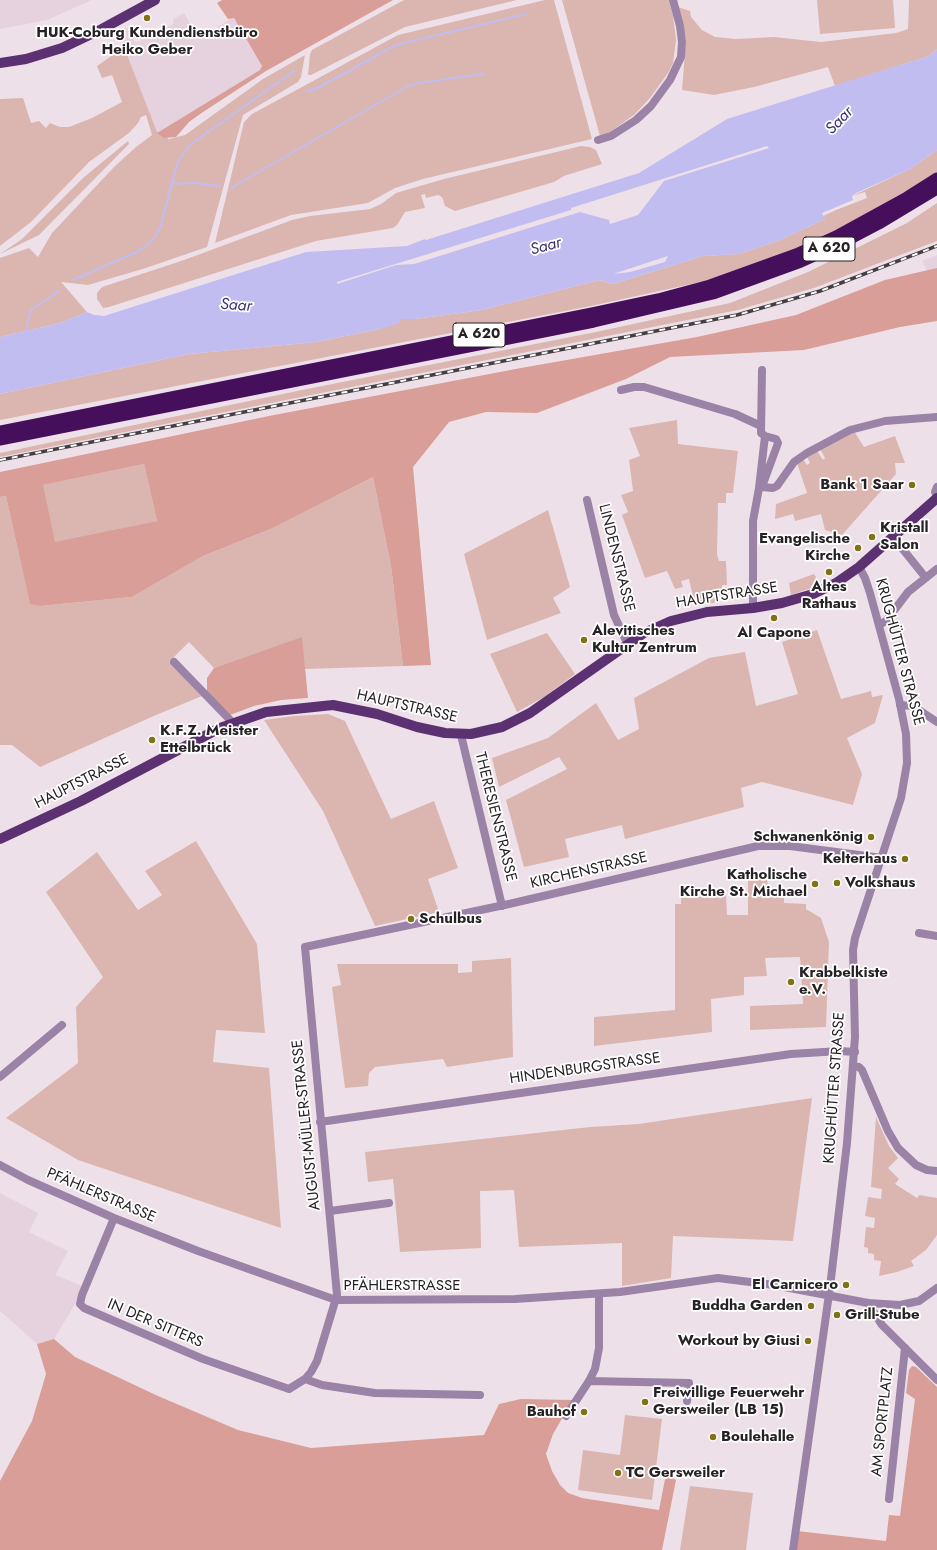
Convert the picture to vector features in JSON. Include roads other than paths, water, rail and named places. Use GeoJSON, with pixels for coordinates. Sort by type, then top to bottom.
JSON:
{"type":"FeatureCollection","features":[{"type":"Feature","properties":{"kind":"highway","name":"A 620"},"geometry":{"type":"LineString","coordinates":[[0,431],[658,299],[762,268],[836,236],[907,198],[937,178]]}},
{"type":"Feature","properties":{"kind":"highway","name":"A 620"},"geometry":{"type":"LineString","coordinates":[[0,440],[602,320],[713,294],[802,262],[879,224],[937,189]]}},
{"type":"Feature","properties":{"kind":"main road"},"geometry":{"type":"LineString","coordinates":[[0,63],[26,59],[62,48],[102,29],[153,0]]}},
{"type":"Feature","properties":{"kind":"main road","name":"HAUPTSTRASSE"},"geometry":{"type":"LineString","coordinates":[[0,839],[75,804],[206,735],[251,716],[282,710],[333,706],[377,714],[433,731],[461,735],[489,731],[530,713],[644,633],[672,621],[707,612],[753,608],[782,603],[813,594],[836,583],[860,567],[937,497]]}},
{"type":"Feature","properties":{"kind":"street"},"geometry":{"type":"LineString","coordinates":[[598,140],[611,136],[636,120],[663,90],[677,68],[681,57],[682,42],[674,0]]}},
{"type":"Feature","properties":{"kind":"street"},"geometry":{"type":"LineString","coordinates":[[753,608],[753,521],[761,487],[778,443],[776,439],[765,436],[761,433],[762,370]]}},
{"type":"Feature","properties":{"kind":"street"},"geometry":{"type":"LineString","coordinates":[[621,390],[634,387],[644,387],[735,414],[761,426]]}},
{"type":"Feature","properties":{"kind":"street"},"geometry":{"type":"LineString","coordinates":[[761,487],[773,488],[777,486],[794,462],[850,430],[886,421],[937,417]]}},
{"type":"Feature","properties":{"kind":"street"},"geometry":{"type":"LineString","coordinates":[[761,487],[765,436]]}},
{"type":"Feature","properties":{"kind":"street"},"geometry":{"type":"LineString","coordinates":[[937,487],[935,492],[937,497]]}},
{"type":"Feature","properties":{"kind":"street","name":"LINDENSTRASSE"},"geometry":{"type":"LineString","coordinates":[[587,500],[614,615],[628,645]]}},
{"type":"Feature","properties":{"kind":"street"},"geometry":{"type":"LineString","coordinates":[[893,537],[926,578]]}},
{"type":"Feature","properties":{"kind":"street","name":"KRUGHÜTTER STRASSE"},"geometry":{"type":"LineString","coordinates":[[793,1550],[829,1295],[847,1143],[855,1052],[853,950],[855,938],[901,798],[907,763],[906,734],[900,704],[879,625],[865,578],[860,567]]}},
{"type":"Feature","properties":{"kind":"street"},"geometry":{"type":"LineString","coordinates":[[879,625],[886,621],[908,592],[937,570]]}},
{"type":"Feature","properties":{"kind":"street"},"geometry":{"type":"LineString","coordinates":[[174,662],[233,723]]}},
{"type":"Feature","properties":{"kind":"street"},"geometry":{"type":"LineString","coordinates":[[900,704],[913,706],[937,722]]}},
{"type":"Feature","properties":{"kind":"street","name":"THERESIENSTRASSE"},"geometry":{"type":"LineString","coordinates":[[461,735],[502,906]]}},
{"type":"Feature","properties":{"kind":"street","name":"KIRCHENSTRASSE"},"geometry":{"type":"LineString","coordinates":[[305,947],[502,906],[758,846],[790,846],[882,858]]}},
{"type":"Feature","properties":{"kind":"street"},"geometry":{"type":"LineString","coordinates":[[919,933],[937,936]]}},
{"type":"Feature","properties":{"kind":"street","name":"AUGUST-MÜLLER-STRASSE"},"geometry":{"type":"LineString","coordinates":[[305,947],[320,1122],[330,1211],[336,1300]]}},
{"type":"Feature","properties":{"kind":"street"},"geometry":{"type":"LineString","coordinates":[[0,1077],[62,1025]]}},
{"type":"Feature","properties":{"kind":"street","name":"HINDENBURGSTRASSE"},"geometry":{"type":"LineString","coordinates":[[320,1122],[791,1054],[840,1051],[855,1052]]}},
{"type":"Feature","properties":{"kind":"street"},"geometry":{"type":"LineString","coordinates":[[853,1066],[859,1067],[862,1070],[890,1134],[898,1148],[916,1165],[928,1170],[937,1171]]}},
{"type":"Feature","properties":{"kind":"street","name":"PFÄHLERSTRASSE"},"geometry":{"type":"LineString","coordinates":[[0,1165],[28,1180],[114,1218],[206,1254],[336,1300],[501,1299],[599,1294],[718,1278],[774,1285],[868,1303],[906,1304],[924,1298],[937,1288]]}},
{"type":"Feature","properties":{"kind":"street"},"geometry":{"type":"LineString","coordinates":[[330,1211],[389,1204]]}},
{"type":"Feature","properties":{"kind":"street","name":"IN DER SITTERS"},"geometry":{"type":"LineString","coordinates":[[114,1218],[82,1295],[80,1304],[84,1308],[202,1359],[283,1388],[290,1389],[306,1378],[317,1361],[336,1300]]}},
{"type":"Feature","properties":{"kind":"street"},"geometry":{"type":"LineString","coordinates":[[566,1416],[589,1382],[595,1369],[599,1348],[599,1294]]}},
{"type":"Feature","properties":{"kind":"street"},"geometry":{"type":"LineString","coordinates":[[868,1303],[882,1325],[937,1380]]}},
{"type":"Feature","properties":{"kind":"street","name":"AM SPORTPLATZ"},"geometry":{"type":"LineString","coordinates":[[889,1499],[905,1348]]}},
{"type":"Feature","properties":{"kind":"street"},"geometry":{"type":"LineString","coordinates":[[306,1378],[322,1385],[375,1393],[480,1395]]}},
{"type":"Feature","properties":{"kind":"street"},"geometry":{"type":"LineString","coordinates":[[589,1382],[689,1383],[687,1401]]}},
{"type":"Feature","properties":{"kind":"water","name":"Saar"},"geometry":{"type":"Polygon","coordinates":[[[937,49],[937,150],[910,169],[856,193],[852,196],[853,200],[822,213],[825,219],[780,240],[739,254],[703,256],[613,284],[599,280],[482,310],[415,319],[400,319],[400,323],[380,329],[316,342],[189,354],[0,394],[0,337],[60,323],[87,312],[94,315],[104,316],[306,252],[407,246],[425,239],[426,240],[639,173],[727,119],[929,56],[937,49]],[[767,146],[571,208],[571,210],[337,282],[337,284],[396,265],[414,264],[580,212],[609,220],[610,224],[638,215],[664,181],[769,148],[767,146]],[[668,256],[613,274],[630,272],[665,262],[668,256]]]}},
{"type":"Feature","properties":{"kind":"waterway"},"geometry":{"type":"LineString","coordinates":[[307,91],[314,90],[396,45],[526,14]]}},
{"type":"Feature","properties":{"kind":"waterway"},"geometry":{"type":"LineString","coordinates":[[73,280],[139,251],[153,240],[160,228],[178,161],[190,145],[294,71]]}},
{"type":"Feature","properties":{"kind":"waterway"},"geometry":{"type":"LineString","coordinates":[[231,188],[408,86],[418,83],[484,74]]}},
{"type":"Feature","properties":{"kind":"waterway"},"geometry":{"type":"LineString","coordinates":[[171,184],[195,183],[220,186]]}},
{"type":"Feature","properties":{"kind":"waterway"},"geometry":{"type":"LineString","coordinates":[[26,334],[29,315],[32,309],[59,291]]}},
{"type":"Feature","properties":{"kind":"railway"},"geometry":{"type":"LineString","coordinates":[[0,460],[737,315],[820,291],[937,246]]}},
{"type":"Feature","properties":{"kind":"place","name":"HUK-Coburg Kundendienstbüro Heiko Geber"},"geometry":{"type":"Point","coordinates":[147,18]}},
{"type":"Feature","properties":{"kind":"place","name":"Bank 1 Saar"},"geometry":{"type":"Point","coordinates":[912,485]}},
{"type":"Feature","properties":{"kind":"place","name":"Kristall Salon"},"geometry":{"type":"Point","coordinates":[872,537]}},
{"type":"Feature","properties":{"kind":"place","name":"Evangelische Kirche"},"geometry":{"type":"Point","coordinates":[858,548]}},
{"type":"Feature","properties":{"kind":"place","name":"Altes Rathaus"},"geometry":{"type":"Point","coordinates":[829,572]}},
{"type":"Feature","properties":{"kind":"place","name":"Al Capone"},"geometry":{"type":"Point","coordinates":[774,618]}},
{"type":"Feature","properties":{"kind":"place","name":"Alevitisches Kultur Zentrum"},"geometry":{"type":"Point","coordinates":[584,640]}},
{"type":"Feature","properties":{"kind":"place","name":"K.F.Z. Meister Ettelbrück"},"geometry":{"type":"Point","coordinates":[152,740]}},
{"type":"Feature","properties":{"kind":"place","name":"Schwanenkönig"},"geometry":{"type":"Point","coordinates":[871,837]}},
{"type":"Feature","properties":{"kind":"place","name":"Kelterhaus"},"geometry":{"type":"Point","coordinates":[905,859]}},
{"type":"Feature","properties":{"kind":"place","name":"Volkshaus"},"geometry":{"type":"Point","coordinates":[837,883]}},
{"type":"Feature","properties":{"kind":"place","name":"Katholische Kirche St. Michael"},"geometry":{"type":"Point","coordinates":[815,884]}},
{"type":"Feature","properties":{"kind":"place","name":"Schulbus"},"geometry":{"type":"Point","coordinates":[411,919]}},
{"type":"Feature","properties":{"kind":"place","name":"Krabbelkiste e.V."},"geometry":{"type":"Point","coordinates":[791,982]}},
{"type":"Feature","properties":{"kind":"place","name":"El Carnicero"},"geometry":{"type":"Point","coordinates":[846,1285]}},
{"type":"Feature","properties":{"kind":"place","name":"Buddha Garden"},"geometry":{"type":"Point","coordinates":[811,1306]}},
{"type":"Feature","properties":{"kind":"place","name":"Grill-Stube"},"geometry":{"type":"Point","coordinates":[837,1315]}},
{"type":"Feature","properties":{"kind":"place","name":"Workout by Giusi"},"geometry":{"type":"Point","coordinates":[808,1341]}},
{"type":"Feature","properties":{"kind":"place","name":"Freiwillige Feuerwehr Gersweiler (LB 15)"},"geometry":{"type":"Point","coordinates":[645,1402]}},
{"type":"Feature","properties":{"kind":"place","name":"Bauhof"},"geometry":{"type":"Point","coordinates":[584,1412]}},
{"type":"Feature","properties":{"kind":"place","name":"Boulehalle"},"geometry":{"type":"Point","coordinates":[713,1437]}},
{"type":"Feature","properties":{"kind":"place","name":"TC Gersweiler"},"geometry":{"type":"Point","coordinates":[618,1473]}}]}
